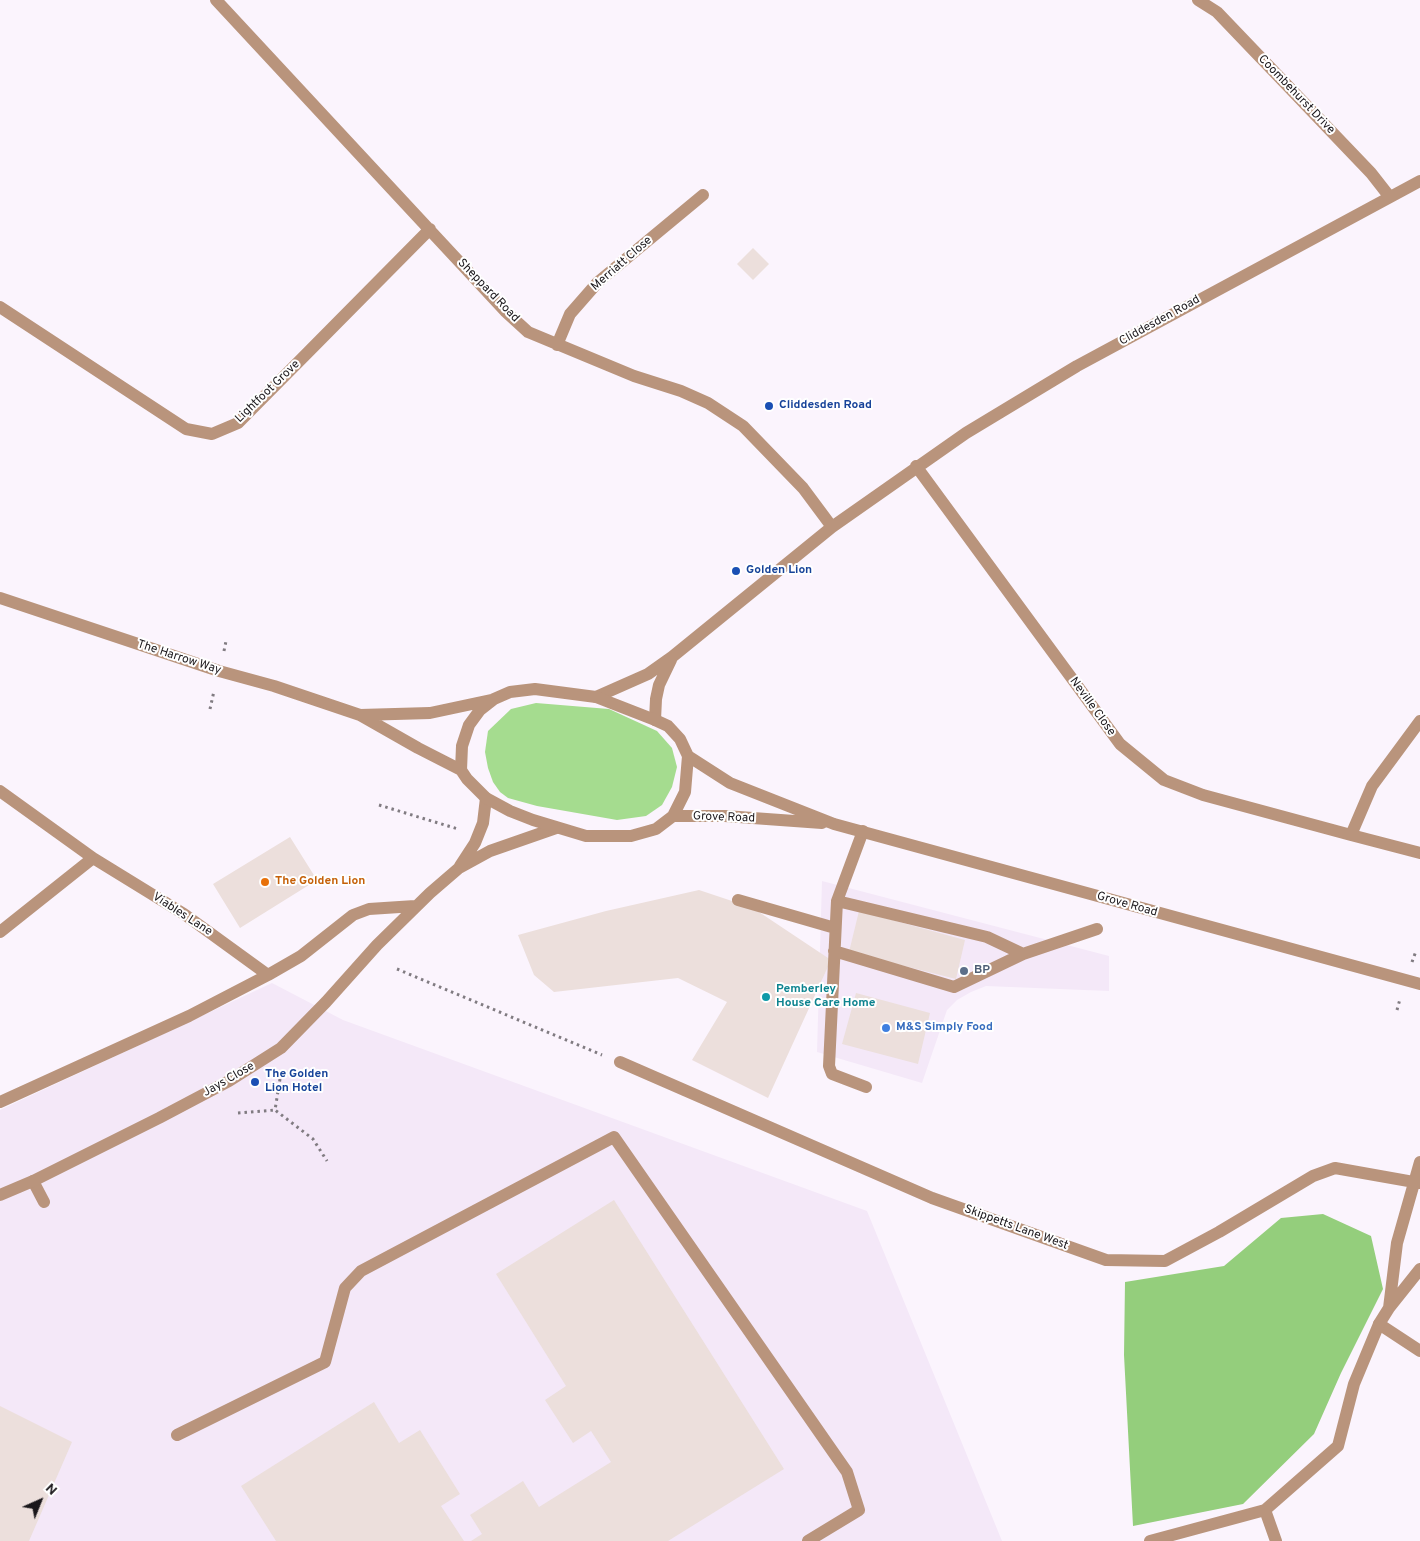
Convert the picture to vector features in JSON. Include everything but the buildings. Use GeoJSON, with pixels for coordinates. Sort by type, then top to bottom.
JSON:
{"type":"FeatureCollection","features":[{"type":"Feature","properties":{"kind":"street","name":"Sheppard Road"},"geometry":{"type":"LineString","coordinates":[[216,0],[505,311],[528,332],[634,376],[681,391],[708,403],[743,426],[803,488],[832,527]]}},
{"type":"Feature","properties":{"kind":"street","name":"Coombehurst Drive"},"geometry":{"type":"LineString","coordinates":[[1198,0],[1217,12],[1370,173],[1389,196]]}},
{"type":"Feature","properties":{"kind":"street","name":"Cliddesden Road"},"geometry":{"type":"LineString","coordinates":[[596,697],[648,674],[672,657],[832,527],[916,466],[966,433],[1077,366],[1389,196],[1420,181]]}},
{"type":"Feature","properties":{"kind":"street","name":"Merriatt Close"},"geometry":{"type":"LineString","coordinates":[[557,345],[570,314],[598,282],[703,195]]}},
{"type":"Feature","properties":{"kind":"street","name":"Lightfoot Grove"},"geometry":{"type":"LineString","coordinates":[[0,307],[186,430],[212,434],[238,423],[430,229]]}},
{"type":"Feature","properties":{"kind":"street","name":"Neville Close"},"geometry":{"type":"LineString","coordinates":[[916,466],[1120,744],[1164,780],[1195,792],[1420,853]]}},
{"type":"Feature","properties":{"kind":"street","name":"The Harrow Way"},"geometry":{"type":"LineString","coordinates":[[0,598],[219,671],[274,686],[360,715],[461,770]]}},
{"type":"Feature","properties":{"kind":"street","name":"Cliddesden Road"},"geometry":{"type":"LineString","coordinates":[[655,720],[659,685],[672,657]]}},
{"type":"Feature","properties":{"kind":"street"},"geometry":{"type":"LineString","coordinates":[[534,689],[596,697],[668,726],[680,739],[688,756],[685,792],[673,816],[656,829],[631,836],[586,836],[556,828],[510,811],[486,798],[466,779],[461,770],[462,746],[469,725],[480,710],[494,700],[510,692],[534,689]]}},
{"type":"Feature","properties":{"kind":"street","name":"The Harrow Way"},"geometry":{"type":"LineString","coordinates":[[360,715],[430,713],[494,700]]}},
{"type":"Feature","properties":{"kind":"street"},"geometry":{"type":"LineString","coordinates":[[1351,835],[1372,786],[1420,721]]}},
{"type":"Feature","properties":{"kind":"street","name":"Grove Road"},"geometry":{"type":"LineString","coordinates":[[688,756],[730,783],[834,824],[1420,984]]}},
{"type":"Feature","properties":{"kind":"street","name":"Viables Lane"},"geometry":{"type":"LineString","coordinates":[[0,791],[93,858],[184,914],[268,975]]}},
{"type":"Feature","properties":{"kind":"street","name":"Jays Close"},"geometry":{"type":"LineString","coordinates":[[459,868],[475,843],[483,824],[486,798]]}},
{"type":"Feature","properties":{"kind":"street","name":"Grove Road"},"geometry":{"type":"LineString","coordinates":[[673,816],[726,816],[834,824]]}},
{"type":"Feature","properties":{"kind":"street","name":"Jays Close"},"geometry":{"type":"LineString","coordinates":[[0,1195],[160,1118],[229,1081],[280,1048],[326,1002],[415,906],[459,868],[490,851],[556,828]]}},
{"type":"Feature","properties":{"kind":"street"},"geometry":{"type":"LineString","coordinates":[[862,831],[837,900],[829,1066],[832,1074],[866,1087]]}},
{"type":"Feature","properties":{"kind":"street"},"geometry":{"type":"LineString","coordinates":[[0,932],[93,858]]}},
{"type":"Feature","properties":{"kind":"street"},"geometry":{"type":"LineString","coordinates":[[738,900],[835,928]]}},
{"type":"Feature","properties":{"kind":"street"},"geometry":{"type":"LineString","coordinates":[[837,900],[987,937],[1023,954]]}},
{"type":"Feature","properties":{"kind":"street"},"geometry":{"type":"LineString","coordinates":[[0,1102],[189,1016],[268,975],[301,956],[353,915],[369,909],[415,906]]}},
{"type":"Feature","properties":{"kind":"street"},"geometry":{"type":"LineString","coordinates":[[834,952],[954,987],[1023,954],[1097,929]]}},
{"type":"Feature","properties":{"kind":"street","name":"Skippetts Lane West"},"geometry":{"type":"LineString","coordinates":[[620,1062],[932,1198],[1106,1260],[1164,1261],[1219,1232],[1313,1176],[1335,1168],[1417,1182]]}},
{"type":"Feature","properties":{"kind":"street"},"geometry":{"type":"LineString","coordinates":[[177,1435],[325,1362],[345,1288],[361,1272],[614,1137],[847,1472],[859,1510],[808,1541]]}},
{"type":"Feature","properties":{"kind":"street"},"geometry":{"type":"LineString","coordinates":[[1389,1308],[1397,1243],[1417,1182],[1420,1162]]}},
{"type":"Feature","properties":{"kind":"street"},"geometry":{"type":"LineString","coordinates":[[33,1180],[44,1202]]}},
{"type":"Feature","properties":{"kind":"street"},"geometry":{"type":"LineString","coordinates":[[1150,1541],[1264,1510],[1338,1446],[1354,1384],[1379,1324],[1420,1268]]}},
{"type":"Feature","properties":{"kind":"street"},"geometry":{"type":"LineString","coordinates":[[1379,1324],[1420,1351]]}},
{"type":"Feature","properties":{"kind":"street"},"geometry":{"type":"LineString","coordinates":[[1264,1510],[1276,1541]]}},
{"type":"Feature","properties":{"kind":"path"},"geometry":{"type":"LineString","coordinates":[[379,805],[458,829]]}},
{"type":"Feature","properties":{"kind":"path"},"geometry":{"type":"LineString","coordinates":[[397,969],[620,1062]]}},
{"type":"Feature","properties":{"kind":"path"},"geometry":{"type":"LineString","coordinates":[[275,1110],[280,1079]]}},
{"type":"Feature","properties":{"kind":"path"},"geometry":{"type":"LineString","coordinates":[[238,1113],[275,1110],[313,1139],[327,1161]]}},
{"type":"Feature","properties":{"kind":"shaded area","name":"BP"},"geometry":{"type":"Polygon","coordinates":[[[822,881],[1109,956],[1109,991],[986,986],[971,992],[957,1000],[947,1010],[922,1083],[817,1052],[822,881]]]}},
{"type":"Feature","properties":{"kind":"shaded area"},"geometry":{"type":"Polygon","coordinates":[[[272,983],[343,1020],[867,1211],[1002,1541],[0,1541],[0,1110],[272,983]]]}},
{"type":"Feature","properties":{"kind":"green space"},"geometry":{"type":"Polygon","coordinates":[[[536,703],[609,709],[657,731],[672,748],[677,767],[672,787],[662,805],[646,816],[617,820],[537,806],[508,798],[500,792],[493,782],[488,768],[485,752],[488,731],[511,709],[536,703]]]}},
{"type":"Feature","properties":{"kind":"green space"},"geometry":{"type":"Polygon","coordinates":[[[1323,1214],[1371,1236],[1383,1289],[1341,1373],[1314,1434],[1243,1504],[1133,1526],[1124,1355],[1125,1282],[1224,1266],[1281,1218],[1323,1214]]]}},
{"type":"Feature","properties":{"kind":"place","name":"Cliddesden Road"},"geometry":{"type":"Point","coordinates":[769,406]}},
{"type":"Feature","properties":{"kind":"place","name":"Golden Lion"},"geometry":{"type":"Point","coordinates":[736,571]}},
{"type":"Feature","properties":{"kind":"place","name":"The Golden Lion"},"geometry":{"type":"Point","coordinates":[265,882]}},
{"type":"Feature","properties":{"kind":"place","name":"BP"},"geometry":{"type":"Point","coordinates":[964,971]}},
{"type":"Feature","properties":{"kind":"place","name":"Pemberley House Care Home"},"geometry":{"type":"Point","coordinates":[766,997]}},
{"type":"Feature","properties":{"kind":"place","name":"M&S Simply Food"},"geometry":{"type":"Point","coordinates":[886,1028]}},
{"type":"Feature","properties":{"kind":"place","name":"The Golden Lion Hotel"},"geometry":{"type":"Point","coordinates":[255,1082]}}]}
